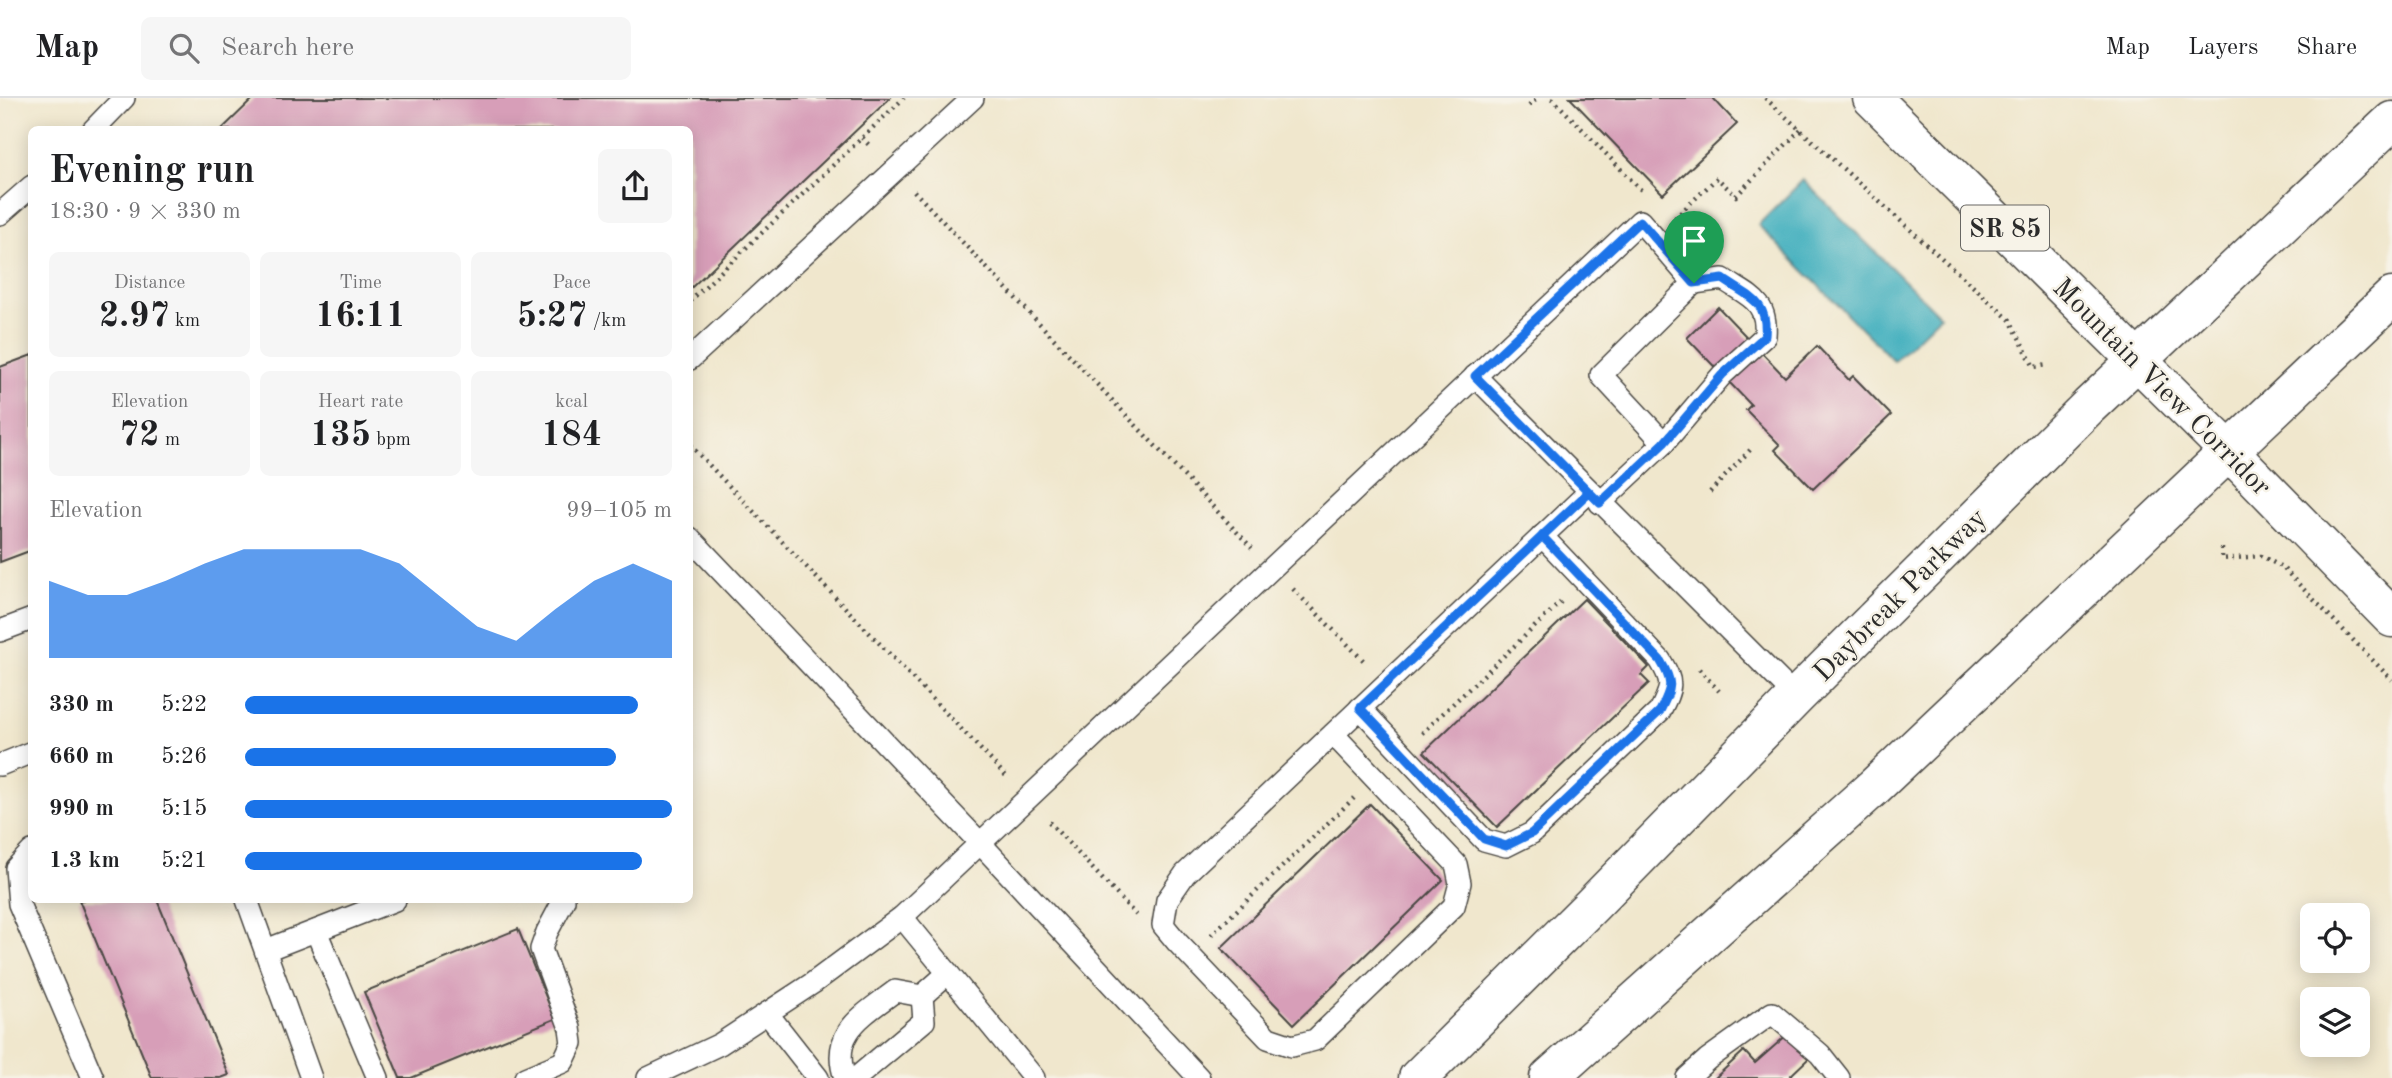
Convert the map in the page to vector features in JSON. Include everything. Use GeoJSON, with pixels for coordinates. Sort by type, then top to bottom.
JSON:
{"type":"FeatureCollection","features":[{"type":"Feature","properties":{"kind":"main road","name":"Mountain View Corridor"},"geometry":{"type":"LineString","coordinates":[[1872,98],[2137,359],[2392,618]]}},
{"type":"Feature","properties":{"kind":"main road","name":"Daybreak Parkway"},"geometry":{"type":"LineString","coordinates":[[1418,1078],[1796,697],[2137,359],[2222,283],[2392,121]]}},
{"type":"Feature","properties":{"kind":"main road"},"geometry":{"type":"LineString","coordinates":[[1561,1074],[1874,787],[2392,298]]}},
{"type":"Feature","properties":{"kind":"lane"},"geometry":{"type":"LineString","coordinates":[[103,126],[124,98]]}},
{"type":"Feature","properties":{"kind":"lane"},"geometry":{"type":"LineString","coordinates":[[693,356],[973,98]]}},
{"type":"Feature","properties":{"kind":"lane"},"geometry":{"type":"LineString","coordinates":[[0,214],[28,190]]}},
{"type":"Feature","properties":{"kind":"lane"},"geometry":{"type":"LineString","coordinates":[[648,1078],[720,1044],[902,917],[1640,221],[1694,283]]}},
{"type":"Feature","properties":{"kind":"lane"},"geometry":{"type":"LineString","coordinates":[[1333,734],[1456,864],[1460,883],[1454,906],[1315,1040],[1292,1046],[1268,1038],[1177,942],[1163,925],[1167,900],[1185,874],[1542,536],[1664,443],[1722,375],[1765,336],[1766,321],[1762,306],[1723,279],[1694,283],[1601,374],[1664,443]]}},
{"type":"Feature","properties":{"kind":"lane"},"geometry":{"type":"LineString","coordinates":[[1475,376],[1796,697]]}},
{"type":"Feature","properties":{"kind":"lane"},"geometry":{"type":"LineString","coordinates":[[1360,708],[1484,839],[1506,846],[1532,833],[1660,711],[1671,689],[1670,677],[1660,660],[1542,536]]}},
{"type":"Feature","properties":{"kind":"lane"},"geometry":{"type":"LineString","coordinates":[[693,541],[1199,1078]]}},
{"type":"Feature","properties":{"kind":"lane"},"geometry":{"type":"LineString","coordinates":[[0,631],[28,620]]}},
{"type":"Feature","properties":{"kind":"lane"},"geometry":{"type":"LineString","coordinates":[[0,765],[28,754]]}},
{"type":"Feature","properties":{"kind":"lane"},"geometry":{"type":"LineString","coordinates":[[28,855],[16,868],[19,904],[93,1078]]}},
{"type":"Feature","properties":{"kind":"lane"},"geometry":{"type":"LineString","coordinates":[[248,903],[311,1078]]}},
{"type":"Feature","properties":{"kind":"lane"},"geometry":{"type":"LineString","coordinates":[[266,950],[387,903]]}},
{"type":"Feature","properties":{"kind":"lane"},"geometry":{"type":"LineString","coordinates":[[525,1078],[563,1062],[572,1043],[570,1028],[541,948],[562,903]]}},
{"type":"Feature","properties":{"kind":"lane"},"geometry":{"type":"LineString","coordinates":[[902,917],[1034,1078]]}},
{"type":"Feature","properties":{"kind":"lane"},"geometry":{"type":"LineString","coordinates":[[316,931],[378,1078]]}},
{"type":"Feature","properties":{"kind":"lane"},"geometry":{"type":"LineString","coordinates":[[922,996],[948,973]]}},
{"type":"Feature","properties":{"kind":"lane"},"geometry":{"type":"LineString","coordinates":[[845,1078],[841,1051],[851,1025],[895,991],[922,996]]}},
{"type":"Feature","properties":{"kind":"lane"},"geometry":{"type":"LineString","coordinates":[[856,1078],[923,1021],[922,996]]}},
{"type":"Feature","properties":{"kind":"lane"},"geometry":{"type":"LineString","coordinates":[[767,1013],[818,1078]]}},
{"type":"Feature","properties":{"kind":"lane"},"geometry":{"type":"LineString","coordinates":[[1687,1078],[1707,1059],[1772,1013],[1820,1054],[1839,1078]]}},
{"type":"Feature","properties":{"kind":"path"},"geometry":{"type":"LineString","coordinates":[[693,298],[904,98]]}},
{"type":"Feature","properties":{"kind":"path"},"geometry":{"type":"LineString","coordinates":[[1529,106],[1538,98]]}},
{"type":"Feature","properties":{"kind":"path"},"geometry":{"type":"LineString","coordinates":[[1552,98],[1644,193]]}},
{"type":"Feature","properties":{"kind":"path"},"geometry":{"type":"LineString","coordinates":[[1765,98],[2010,320],[2034,367],[2049,365]]}},
{"type":"Feature","properties":{"kind":"path"},"geometry":{"type":"LineString","coordinates":[[1671,222],[1717,178],[1736,196],[1801,129]]}},
{"type":"Feature","properties":{"kind":"path"},"geometry":{"type":"LineString","coordinates":[[862,138],[870,146]]}},
{"type":"Feature","properties":{"kind":"path"},"geometry":{"type":"LineString","coordinates":[[907,183],[1258,553]]}},
{"type":"Feature","properties":{"kind":"path"},"geometry":{"type":"LineString","coordinates":[[1710,492],[1754,447]]}},
{"type":"Feature","properties":{"kind":"path"},"geometry":{"type":"LineString","coordinates":[[693,449],[1012,783]]}},
{"type":"Feature","properties":{"kind":"path"},"geometry":{"type":"LineString","coordinates":[[2222,548],[2222,559],[2261,556],[2282,567],[2392,680]]}},
{"type":"Feature","properties":{"kind":"path"},"geometry":{"type":"LineString","coordinates":[[1293,589],[1371,668]]}},
{"type":"Feature","properties":{"kind":"path"},"geometry":{"type":"LineString","coordinates":[[1418,737],[1566,596]]}},
{"type":"Feature","properties":{"kind":"path"},"geometry":{"type":"LineString","coordinates":[[1209,937],[1357,795]]}},
{"type":"Feature","properties":{"kind":"water"},"geometry":{"type":"Polygon","coordinates":[[[1803,180],[1940,316],[1894,361],[1758,225],[1803,180]]]}},
{"type":"Feature","properties":{"kind":"building"},"geometry":{"type":"Polygon","coordinates":[[[254,98],[890,98],[693,286],[693,126],[225,126],[254,98]]]}},
{"type":"Feature","properties":{"kind":"building"},"geometry":{"type":"Polygon","coordinates":[[[1570,98],[1713,98],[1737,124],[1663,194],[1570,98]]]}},
{"type":"Feature","properties":{"kind":"building"},"geometry":{"type":"Polygon","coordinates":[[[1718,307],[1785,377],[1817,346],[1849,380],[1853,376],[1891,415],[1813,489],[1775,450],[1780,445],[1746,410],[1751,405],[1687,338],[1718,307]]]}},
{"type":"Feature","properties":{"kind":"building"},"geometry":{"type":"Polygon","coordinates":[[[28,356],[28,552],[0,562],[0,367],[28,356]]]}},
{"type":"Feature","properties":{"kind":"building"},"geometry":{"type":"Polygon","coordinates":[[[1584,599],[1649,667],[1641,675],[1649,683],[1497,827],[1424,752],[1584,599]]]}},
{"type":"Feature","properties":{"kind":"building"},"geometry":{"type":"Polygon","coordinates":[[[1370,804],[1443,880],[1294,1024],[1221,948],[1370,804]]]}},
{"type":"Feature","properties":{"kind":"building"},"geometry":{"type":"Polygon","coordinates":[[[80,903],[158,903],[229,1075],[221,1078],[152,1078],[80,903]]]}},
{"type":"Feature","properties":{"kind":"building"},"geometry":{"type":"Polygon","coordinates":[[[518,929],[555,1019],[411,1078],[400,1078],[364,992],[518,929]]]}},
{"type":"Feature","properties":{"kind":"building"},"geometry":{"type":"Polygon","coordinates":[[[1788,1034],[1810,1057],[1790,1076],[1792,1078],[1715,1078],[1744,1051],[1755,1063],[1788,1034]]]}},
{"type":"Feature","properties":{"kind":"route"},"geometry":{"type":"LineString","coordinates":[[1694,283],[1640,221],[1475,376],[1589,492],[1542,536],[1584,579],[1660,660],[1670,677],[1671,689],[1660,711],[1532,833],[1506,846],[1484,839],[1360,708],[1589,492],[1600,503],[1664,443],[1722,375],[1765,336],[1766,321],[1762,306],[1723,279],[1694,283]]}}]}
